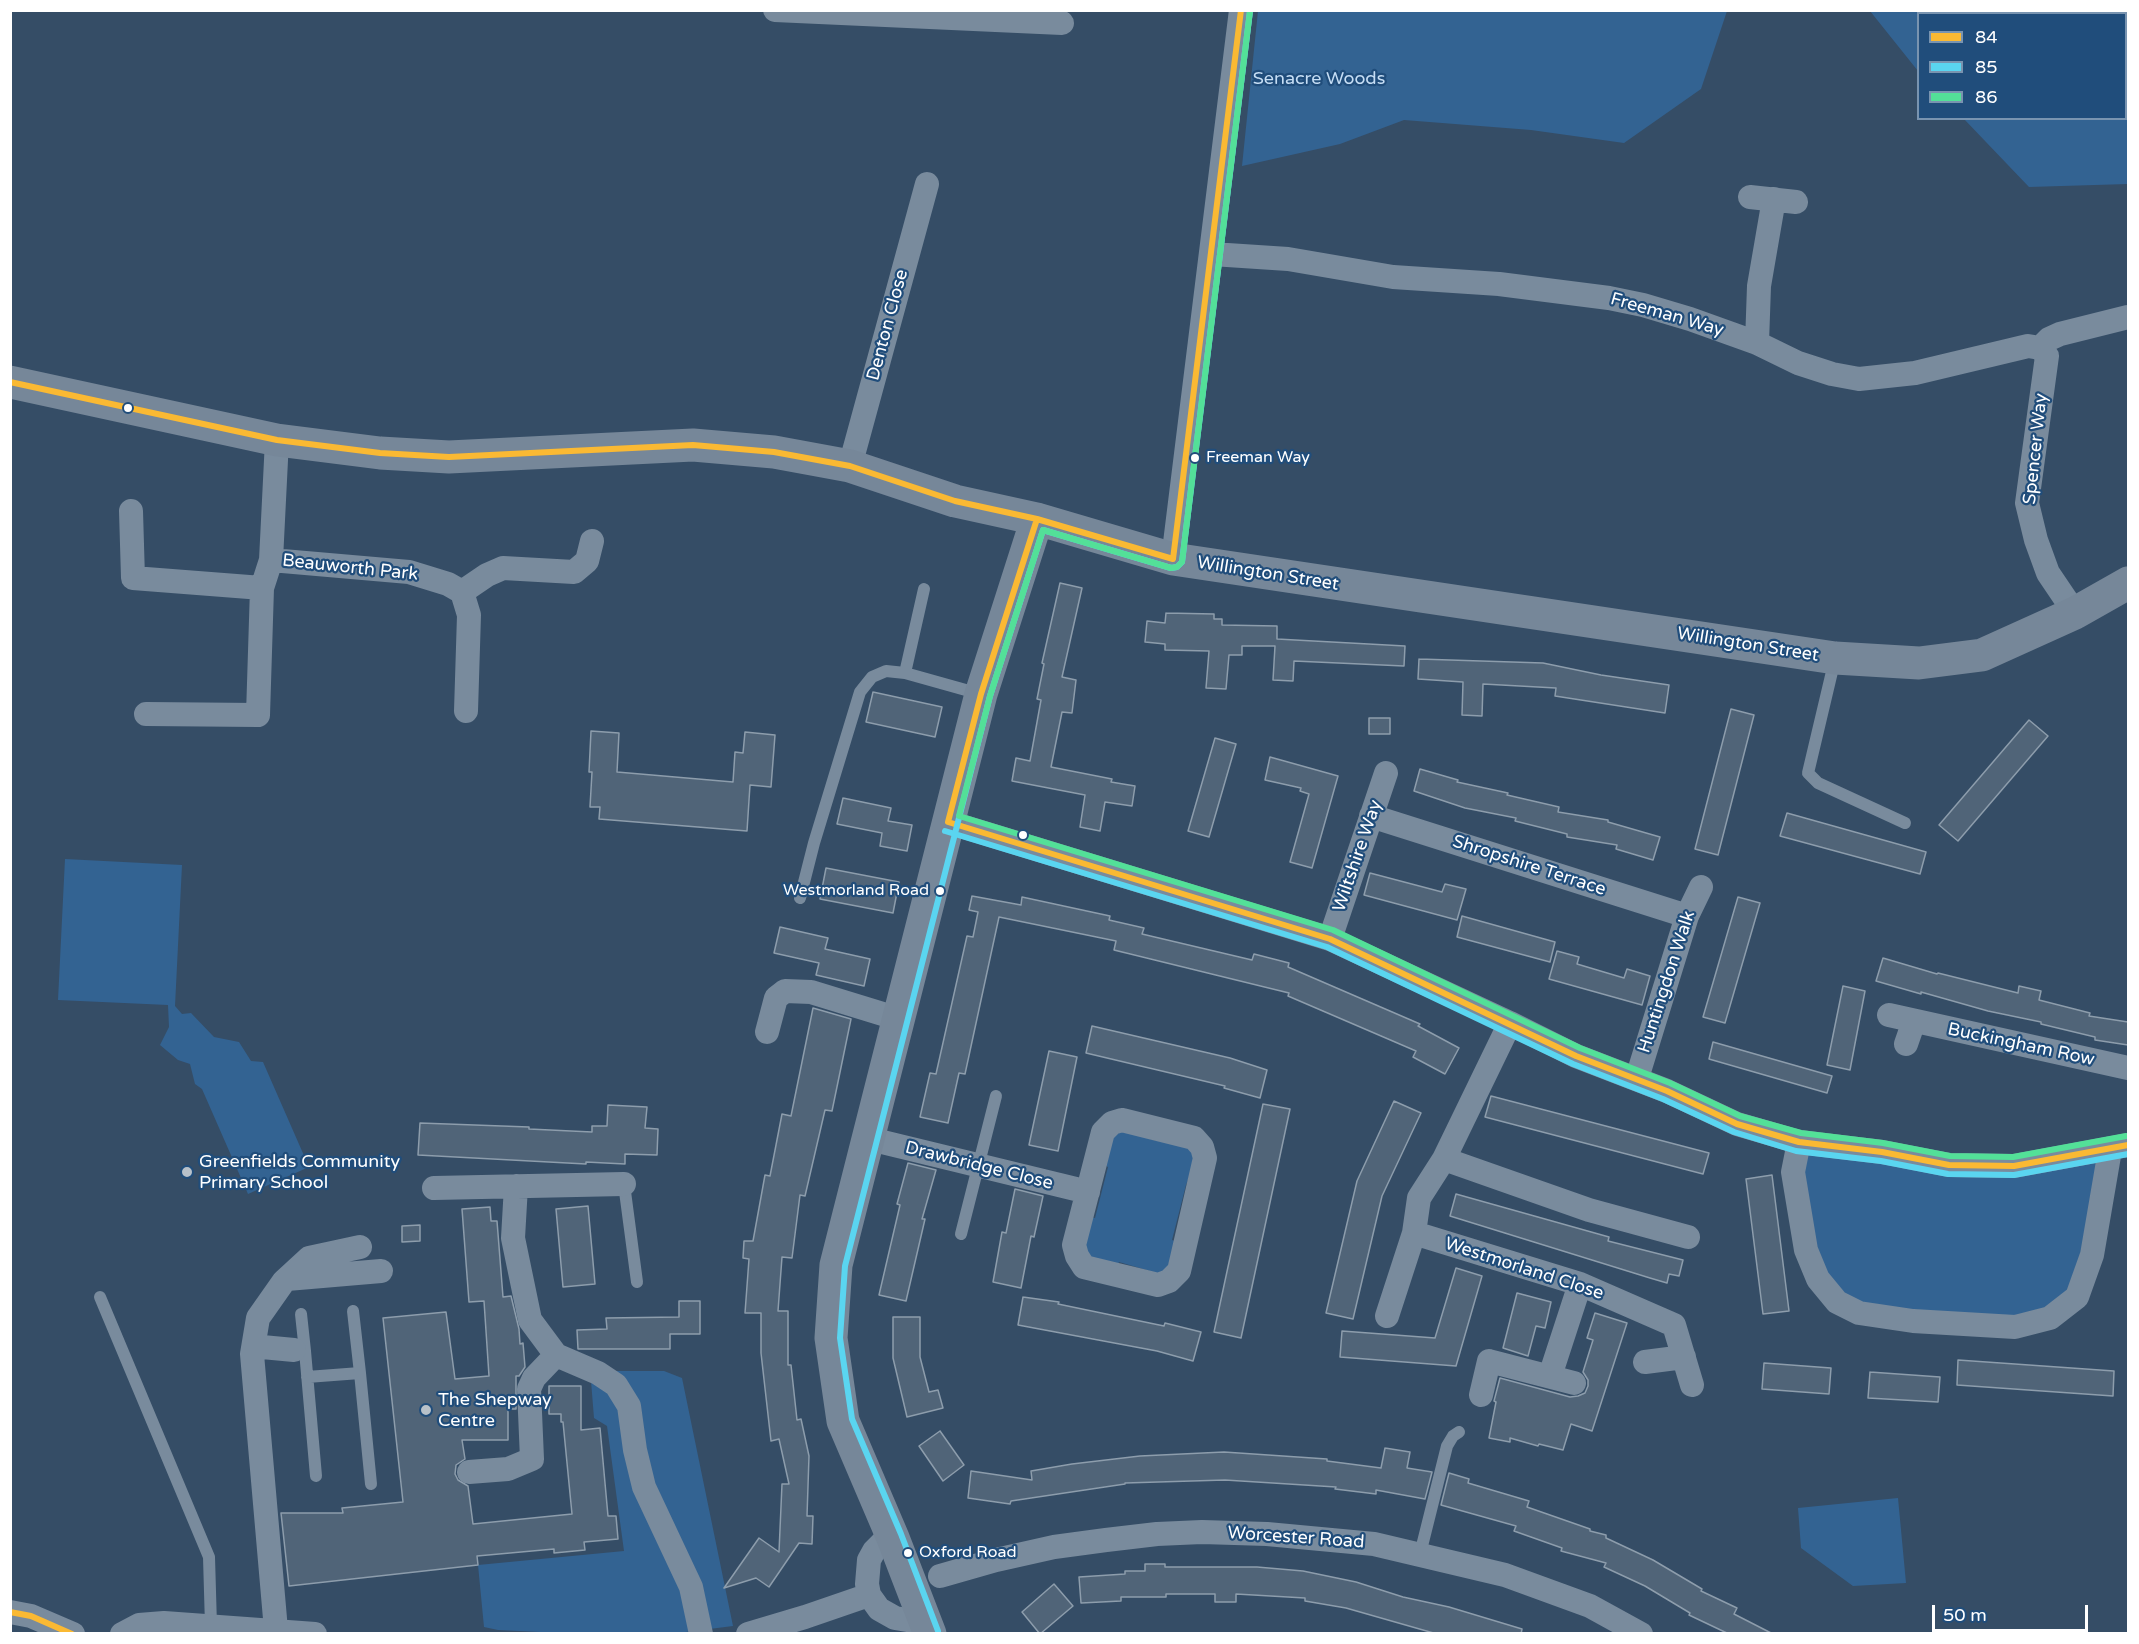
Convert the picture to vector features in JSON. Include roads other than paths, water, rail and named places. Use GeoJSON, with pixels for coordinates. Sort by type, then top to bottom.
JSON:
{"type":"FeatureCollection","features":[{"type":"Feature","properties":{"kind":"street"},"geometry":{"type":"LineString","coordinates":[[775,10],[1062,23]]}},
{"type":"Feature","properties":{"kind":"street"},"geometry":{"type":"LineString","coordinates":[[1173,559],[1241,10]]}},
{"type":"Feature","properties":{"kind":"street","name":"Denton Close"},"geometry":{"type":"LineString","coordinates":[[850,466],[927,184]]}},
{"type":"Feature","properties":{"kind":"street"},"geometry":{"type":"LineString","coordinates":[[1750,197],[1785,201],[1759,286],[1757,343]]}},
{"type":"Feature","properties":{"kind":"street","name":"Freeman Way"},"geometry":{"type":"LineString","coordinates":[[1212,254],[1288,259],[1393,277],[1499,284],[1609,298],[1671,314],[1757,343],[1798,363],[1832,374],[1859,379],[1915,373],[2028,346],[2040,348]]}},
{"type":"Feature","properties":{"kind":"street"},"geometry":{"type":"LineString","coordinates":[[2040,348],[2049,339],[2060,334],[2128,317]]}},
{"type":"Feature","properties":{"kind":"street","name":"Spencer Way"},"geometry":{"type":"LineString","coordinates":[[2040,348],[2047,356],[2027,503],[2036,540],[2048,573],[2075,613]]}},
{"type":"Feature","properties":{"kind":"street","name":"Willington Street"},"geometry":{"type":"LineString","coordinates":[[10,382],[277,440],[380,453],[449,457],[693,445],[774,452],[850,466],[955,501],[1037,519],[1173,559],[1835,658],[1919,663],[1982,655],[2075,613],[2128,583]]}},
{"type":"Feature","properties":{"kind":"street","name":"Beauworth Park"},"geometry":{"type":"LineString","coordinates":[[146,714],[258,716],[262,588],[271,560],[277,440]]}},
{"type":"Feature","properties":{"kind":"street","name":"Beauworth Park"},"geometry":{"type":"LineString","coordinates":[[131,511],[133,578],[262,588]]}},
{"type":"Feature","properties":{"kind":"street"},"geometry":{"type":"LineString","coordinates":[[927,1625],[843,1421],[831,1338],[836,1265],[870,1139],[981,694],[1037,519]]}},
{"type":"Feature","properties":{"kind":"street"},"geometry":{"type":"LineString","coordinates":[[466,711],[470,615],[462,592],[487,575],[503,568],[574,572],[587,561],[592,541]]}},
{"type":"Feature","properties":{"kind":"street","name":"Beauworth Park"},"geometry":{"type":"LineString","coordinates":[[271,560],[409,572],[448,584],[462,592]]}},
{"type":"Feature","properties":{"kind":"street","name":"Wiltshire Way"},"geometry":{"type":"LineString","coordinates":[[1330,939],[1386,773]]}},
{"type":"Feature","properties":{"kind":"street","name":"Shropshire Terrace"},"geometry":{"type":"LineString","coordinates":[[1371,816],[1687,916]]}},
{"type":"Feature","properties":{"kind":"street"},"geometry":{"type":"LineString","coordinates":[[948,822],[1330,939],[1576,1056],[1637,1078],[1737,1124],[1799,1142],[1882,1152],[1949,1165],[2014,1166],[2119,1148],[2092,1255],[2077,1297],[2050,1318],[2015,1327],[1913,1321],[1859,1313],[1837,1302],[1818,1279],[1806,1250],[1793,1172],[1799,1142]]}},
{"type":"Feature","properties":{"kind":"street","name":"Huntingdon Walk"},"geometry":{"type":"LineString","coordinates":[[1637,1078],[1687,916],[1701,887]]}},
{"type":"Feature","properties":{"kind":"street"},"geometry":{"type":"LineString","coordinates":[[767,1032],[776,998],[785,991],[811,992],[900,1019]]}},
{"type":"Feature","properties":{"kind":"street","name":"Buckingham Row"},"geometry":{"type":"LineString","coordinates":[[1889,1015],[2128,1068]]}},
{"type":"Feature","properties":{"kind":"street"},"geometry":{"type":"LineString","coordinates":[[1906,1044],[1914,1021]]}},
{"type":"Feature","properties":{"kind":"street"},"geometry":{"type":"LineString","coordinates":[[1387,1316],[1414,1233],[1419,1198],[1444,1159],[1510,1023]]}},
{"type":"Feature","properties":{"kind":"street"},"geometry":{"type":"LineString","coordinates":[[1122,1120],[1194,1138],[1202,1147],[1205,1158],[1179,1271],[1169,1281],[1158,1285],[1084,1267],[1077,1256],[1074,1245],[1088,1192],[1103,1132],[1112,1123],[1122,1120]]}},
{"type":"Feature","properties":{"kind":"street","name":"Drawbridge Close"},"geometry":{"type":"LineString","coordinates":[[870,1139],[1088,1192]]}},
{"type":"Feature","properties":{"kind":"street"},"geometry":{"type":"LineString","coordinates":[[1444,1159],[1589,1210],[1688,1237]]}},
{"type":"Feature","properties":{"kind":"street"},"geometry":{"type":"LineString","coordinates":[[434,1188],[624,1184]]}},
{"type":"Feature","properties":{"kind":"street"},"geometry":{"type":"LineString","coordinates":[[516,1186],[513,1238],[530,1320],[556,1355],[598,1373],[616,1384],[630,1406],[635,1450],[644,1487],[691,1587],[701,1634]]}},
{"type":"Feature","properties":{"kind":"street","name":"Westmorland Close"},"geometry":{"type":"LineString","coordinates":[[1414,1233],[1580,1284],[1674,1325],[1692,1385]]}},
{"type":"Feature","properties":{"kind":"street"},"geometry":{"type":"LineString","coordinates":[[276,1630],[252,1354],[258,1318],[287,1279],[309,1258],[360,1247]]}},
{"type":"Feature","properties":{"kind":"street"},"geometry":{"type":"LineString","coordinates":[[287,1279],[381,1271]]}},
{"type":"Feature","properties":{"kind":"street"},"geometry":{"type":"LineString","coordinates":[[1550,1376],[1580,1284]]}},
{"type":"Feature","properties":{"kind":"street"},"geometry":{"type":"LineString","coordinates":[[252,1354],[262,1347],[300,1351]]}},
{"type":"Feature","properties":{"kind":"street"},"geometry":{"type":"LineString","coordinates":[[469,1472],[508,1469],[532,1460],[529,1389],[534,1378],[556,1355]]}},
{"type":"Feature","properties":{"kind":"street"},"geometry":{"type":"LineString","coordinates":[[1645,1362],[1684,1357]]}},
{"type":"Feature","properties":{"kind":"street"},"geometry":{"type":"LineString","coordinates":[[1481,1395],[1489,1361],[1574,1383]]}},
{"type":"Feature","properties":{"kind":"street","name":"Worcester Road"},"geometry":{"type":"LineString","coordinates":[[940,1576],[1054,1547],[1157,1534],[1202,1532],[1267,1534],[1374,1544],[1505,1575],[1590,1606],[1641,1634]]}},
{"type":"Feature","properties":{"kind":"street"},"geometry":{"type":"LineString","coordinates":[[893,1538],[883,1542],[869,1560],[867,1584],[869,1595],[879,1609],[895,1618],[927,1625]]}},
{"type":"Feature","properties":{"kind":"street"},"geometry":{"type":"LineString","coordinates":[[748,1634],[869,1595]]}},
{"type":"Feature","properties":{"kind":"street"},"geometry":{"type":"LineString","coordinates":[[10,1612],[31,1616],[73,1634]]}},
{"type":"Feature","properties":{"kind":"street"},"geometry":{"type":"LineString","coordinates":[[122,1634],[139,1625],[149,1624],[315,1634]]}},
{"type":"Feature","properties":{"kind":"lane"},"geometry":{"type":"LineString","coordinates":[[905,673],[924,590]]}},
{"type":"Feature","properties":{"kind":"lane"},"geometry":{"type":"LineString","coordinates":[[1835,658],[1808,773],[1818,783],[1905,823]]}},
{"type":"Feature","properties":{"kind":"lane"},"geometry":{"type":"LineString","coordinates":[[800,898],[814,843],[860,692],[872,677],[886,671],[905,673],[981,694]]}},
{"type":"Feature","properties":{"kind":"lane"},"geometry":{"type":"LineString","coordinates":[[962,1234],[996,1096]]}},
{"type":"Feature","properties":{"kind":"lane"},"geometry":{"type":"LineString","coordinates":[[624,1184],[637,1282]]}},
{"type":"Feature","properties":{"kind":"lane"},"geometry":{"type":"LineString","coordinates":[[100,1297],[209,1557],[211,1626]]}},
{"type":"Feature","properties":{"kind":"lane"},"geometry":{"type":"LineString","coordinates":[[353,1311],[371,1484]]}},
{"type":"Feature","properties":{"kind":"lane"},"geometry":{"type":"LineString","coordinates":[[302,1314],[300,1351],[307,1377],[316,1476]]}},
{"type":"Feature","properties":{"kind":"lane"},"geometry":{"type":"LineString","coordinates":[[307,1377],[360,1373]]}},
{"type":"Feature","properties":{"kind":"lane"},"geometry":{"type":"LineString","coordinates":[[1420,1554],[1447,1446],[1453,1436],[1459,1432]]}},
{"type":"Feature","properties":{"kind":"place","name":"Freeman Way"},"geometry":{"type":"Point","coordinates":[1195,458]}},
{"type":"Feature","properties":{"kind":"place","name":"Westmorland Road"},"geometry":{"type":"Point","coordinates":[940,891]}},
{"type":"Feature","properties":{"kind":"place","name":"Greenfields Community Primary School"},"geometry":{"type":"Point","coordinates":[187,1172]}},
{"type":"Feature","properties":{"kind":"place","name":"The Shepway Centre"},"geometry":{"type":"Point","coordinates":[426,1410]}},
{"type":"Feature","properties":{"kind":"place","name":"Oxford Road"},"geometry":{"type":"Point","coordinates":[908,1553]}},
{"type":"Feature","properties":{"kind":"park label","name":"Senacre Woods"},"geometry":{"type":"Point","coordinates":[1319,79]}}]}
